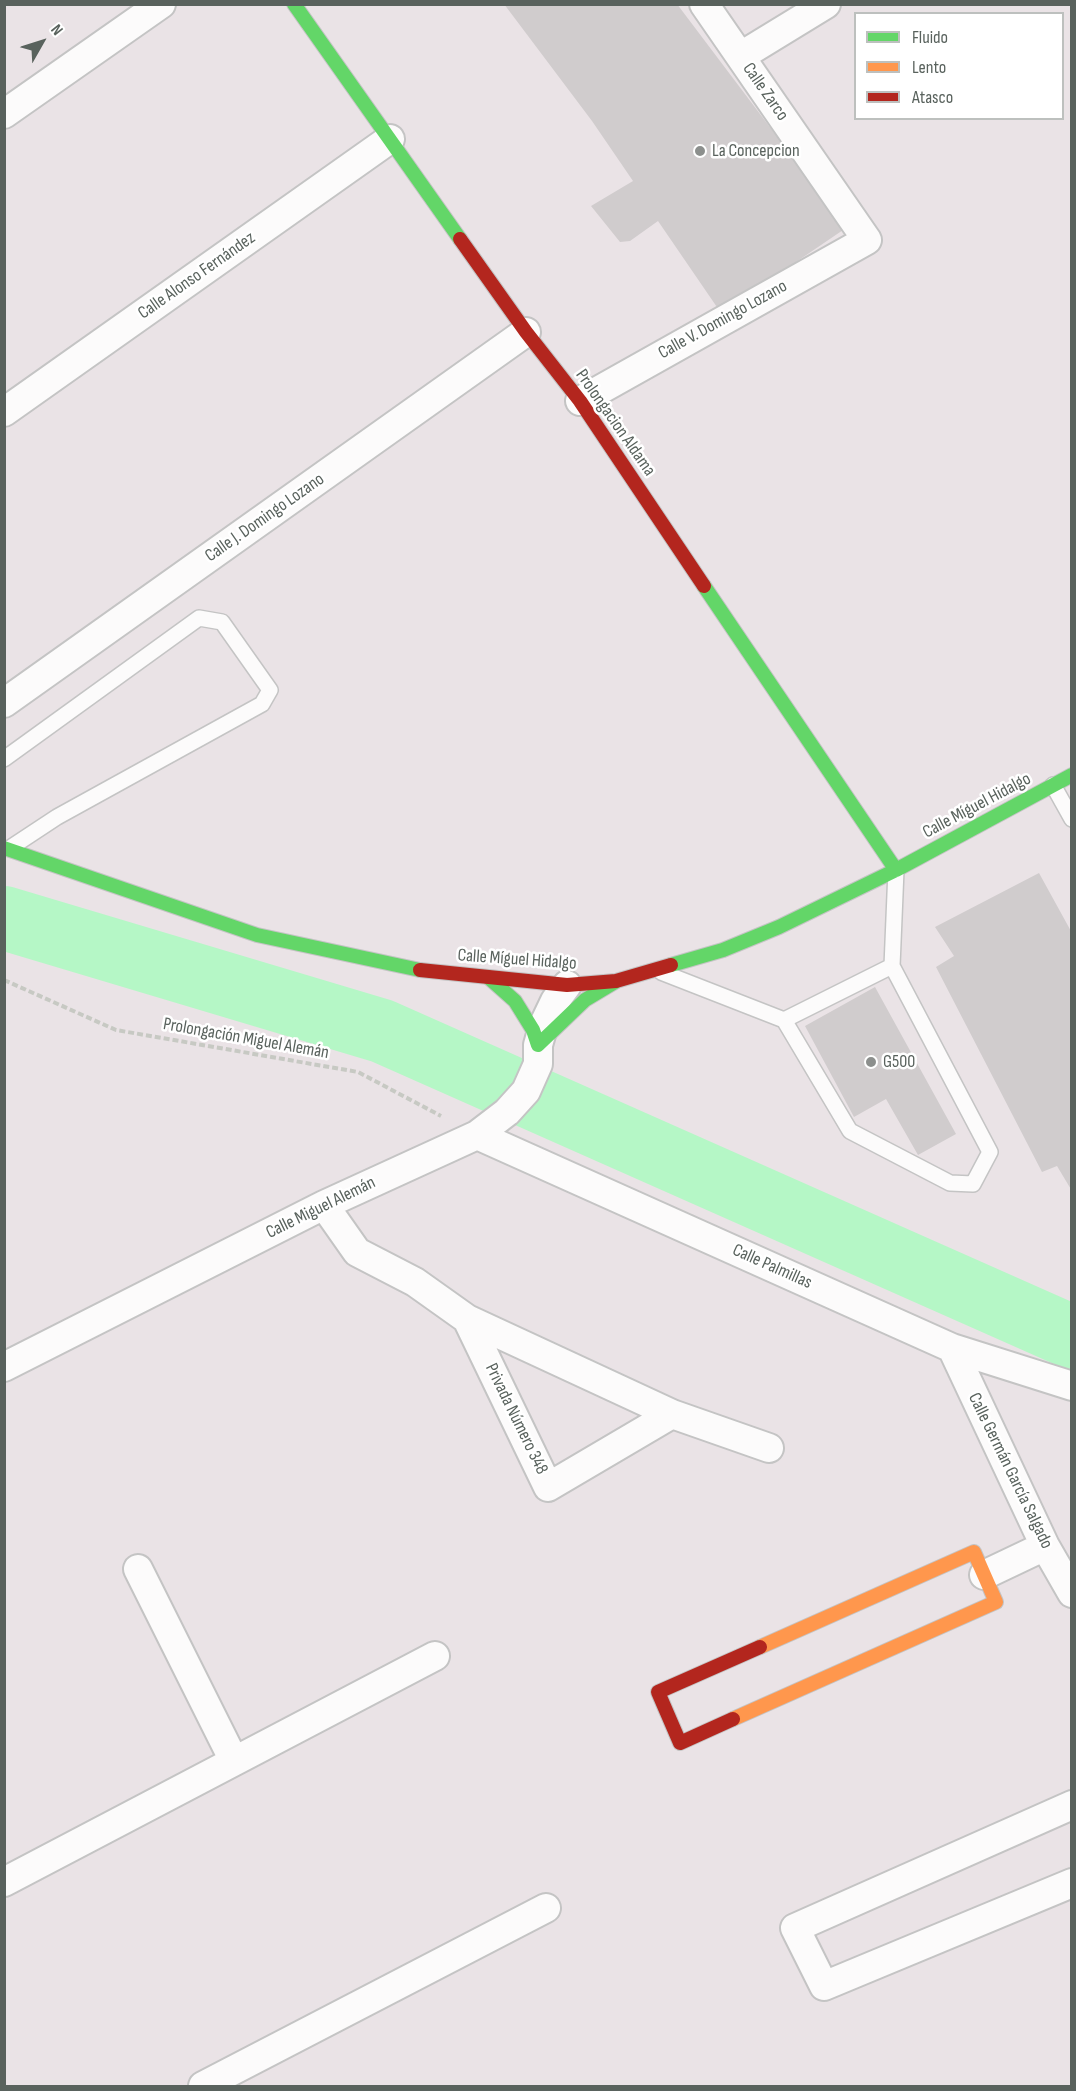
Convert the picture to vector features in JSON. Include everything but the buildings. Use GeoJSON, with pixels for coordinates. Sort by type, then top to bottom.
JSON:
{"type":"FeatureCollection","features":[{"type":"Feature","properties":{"kind":"street"},"geometry":{"type":"LineString","coordinates":[[4,114],[161,4]]}},
{"type":"Feature","properties":{"kind":"street","name":"Prolongacion Aldama"},"geometry":{"type":"LineString","coordinates":[[294,4],[526,332],[580,401],[896,870]]}},
{"type":"Feature","properties":{"kind":"street","name":"Calle Zarco"},"geometry":{"type":"LineString","coordinates":[[704,4],[867,240]]}},
{"type":"Feature","properties":{"kind":"street"},"geometry":{"type":"LineString","coordinates":[[741,56],[826,4]]}},
{"type":"Feature","properties":{"kind":"street","name":"Calle Alonso Fernández"},"geometry":{"type":"LineString","coordinates":[[4,412],[390,139]]}},
{"type":"Feature","properties":{"kind":"street","name":"Calle V. Domingo Lozano"},"geometry":{"type":"LineString","coordinates":[[580,401],[867,240]]}},
{"type":"Feature","properties":{"kind":"street","name":"Calle J. Domingo Lozano"},"geometry":{"type":"LineString","coordinates":[[4,703],[526,332]]}},
{"type":"Feature","properties":{"kind":"street","name":"Calle Míguel Hidalgo"},"geometry":{"type":"LineString","coordinates":[[6,849],[257,936],[412,969],[567,985],[616,981],[723,950],[779,927],[896,870],[1071,775]]}},
{"type":"Feature","properties":{"kind":"street"},"geometry":{"type":"LineString","coordinates":[[488,977],[514,1001],[533,1030],[538,1055]]}},
{"type":"Feature","properties":{"kind":"street"},"geometry":{"type":"LineString","coordinates":[[538,1055],[557,1025],[585,1000],[616,981]]}},
{"type":"Feature","properties":{"kind":"street","name":"Calle Miguel Alemán"},"geometry":{"type":"LineString","coordinates":[[4,1367],[324,1205],[477,1135],[507,1112],[526,1091],[538,1055],[544,1024],[555,1001],[567,985]]}},
{"type":"Feature","properties":{"kind":"street","name":"Calle Palmillas"},"geometry":{"type":"LineString","coordinates":[[477,1135],[952,1348],[1071,1386]]}},
{"type":"Feature","properties":{"kind":"street","name":"Privada Número 348"},"geometry":{"type":"LineString","coordinates":[[324,1205],[357,1252],[415,1282],[467,1319],[672,1414],[770,1448]]}},
{"type":"Feature","properties":{"kind":"street","name":"Privada Número 348"},"geometry":{"type":"LineString","coordinates":[[467,1319],[548,1487],[672,1414]]}},
{"type":"Feature","properties":{"kind":"street","name":"Calle Germán García Salgado"},"geometry":{"type":"LineString","coordinates":[[952,1348],[1045,1546],[1071,1593]]}},
{"type":"Feature","properties":{"kind":"street"},"geometry":{"type":"LineString","coordinates":[[984,1575],[1045,1546]]}},
{"type":"Feature","properties":{"kind":"street"},"geometry":{"type":"LineString","coordinates":[[974,1552],[984,1575],[996,1602],[680,1743],[658,1692],[974,1552]]}},
{"type":"Feature","properties":{"kind":"street"},"geometry":{"type":"LineString","coordinates":[[138,1569],[234,1761]]}},
{"type":"Feature","properties":{"kind":"street"},"geometry":{"type":"LineString","coordinates":[[4,1882],[435,1656]]}},
{"type":"Feature","properties":{"kind":"street"},"geometry":{"type":"LineString","coordinates":[[1071,1805],[795,1928],[824,1986],[1071,1883]]}},
{"type":"Feature","properties":{"kind":"street"},"geometry":{"type":"LineString","coordinates":[[203,2086],[546,1908]]}},
{"type":"Feature","properties":{"kind":"lane"},"geometry":{"type":"LineString","coordinates":[[4,759],[199,618],[222,622],[270,690],[262,704],[57,817],[6,849]]}},
{"type":"Feature","properties":{"kind":"lane"},"geometry":{"type":"LineString","coordinates":[[1053,785],[1071,819]]}},
{"type":"Feature","properties":{"kind":"lane"},"geometry":{"type":"LineString","coordinates":[[656,970],[784,1020],[850,1131],[950,1183],[973,1184],[990,1152],[892,966],[896,870]]}},
{"type":"Feature","properties":{"kind":"lane"},"geometry":{"type":"LineString","coordinates":[[784,1020],[892,966]]}},
{"type":"Feature","properties":{"kind":"path","name":"Prolongación Miguel Alemán"},"geometry":{"type":"LineString","coordinates":[[4,980],[116,1030],[358,1072],[477,1135]]}},
{"type":"Feature","properties":{"kind":"waterway"},"geometry":{"type":"LineString","coordinates":[[4,918],[382,1031],[1072,1337]]}},
{"type":"Feature","properties":{"kind":"traffic: fast"},"geometry":{"type":"LineString","coordinates":[[294,4],[460,239]]}},
{"type":"Feature","properties":{"kind":"traffic: fast"},"geometry":{"type":"LineString","coordinates":[[704,586],[896,870]]}},
{"type":"Feature","properties":{"kind":"traffic: fast"},"geometry":{"type":"LineString","coordinates":[[671,965],[723,950],[779,927],[896,870],[1072,775]]}},
{"type":"Feature","properties":{"kind":"traffic: fast"},"geometry":{"type":"LineString","coordinates":[[4,848],[257,935],[420,970]]}},
{"type":"Feature","properties":{"kind":"traffic: fast"},"geometry":{"type":"LineString","coordinates":[[488,977],[515,1001],[533,1030],[538,1045],[585,1000],[615,982]]}},
{"type":"Feature","properties":{"kind":"traffic: slow"},"geometry":{"type":"LineString","coordinates":[[733,1719],[996,1602],[974,1552]]}},
{"type":"Feature","properties":{"kind":"traffic: slow"},"geometry":{"type":"LineString","coordinates":[[760,1647],[974,1552]]}},
{"type":"Feature","properties":{"kind":"traffic: jam"},"geometry":{"type":"LineString","coordinates":[[460,239],[526,332],[580,401],[704,586]]}},
{"type":"Feature","properties":{"kind":"traffic: jam"},"geometry":{"type":"LineString","coordinates":[[420,970],[567,985],[616,981],[671,965]]}},
{"type":"Feature","properties":{"kind":"traffic: jam"},"geometry":{"type":"LineString","coordinates":[[733,1719],[680,1743],[658,1692],[760,1647]]}},
{"type":"Feature","properties":{"kind":"place","name":"La Concepcion"},"geometry":{"type":"Point","coordinates":[700,151]}},
{"type":"Feature","properties":{"kind":"place","name":"G500"},"geometry":{"type":"Point","coordinates":[871,1062]}}]}
